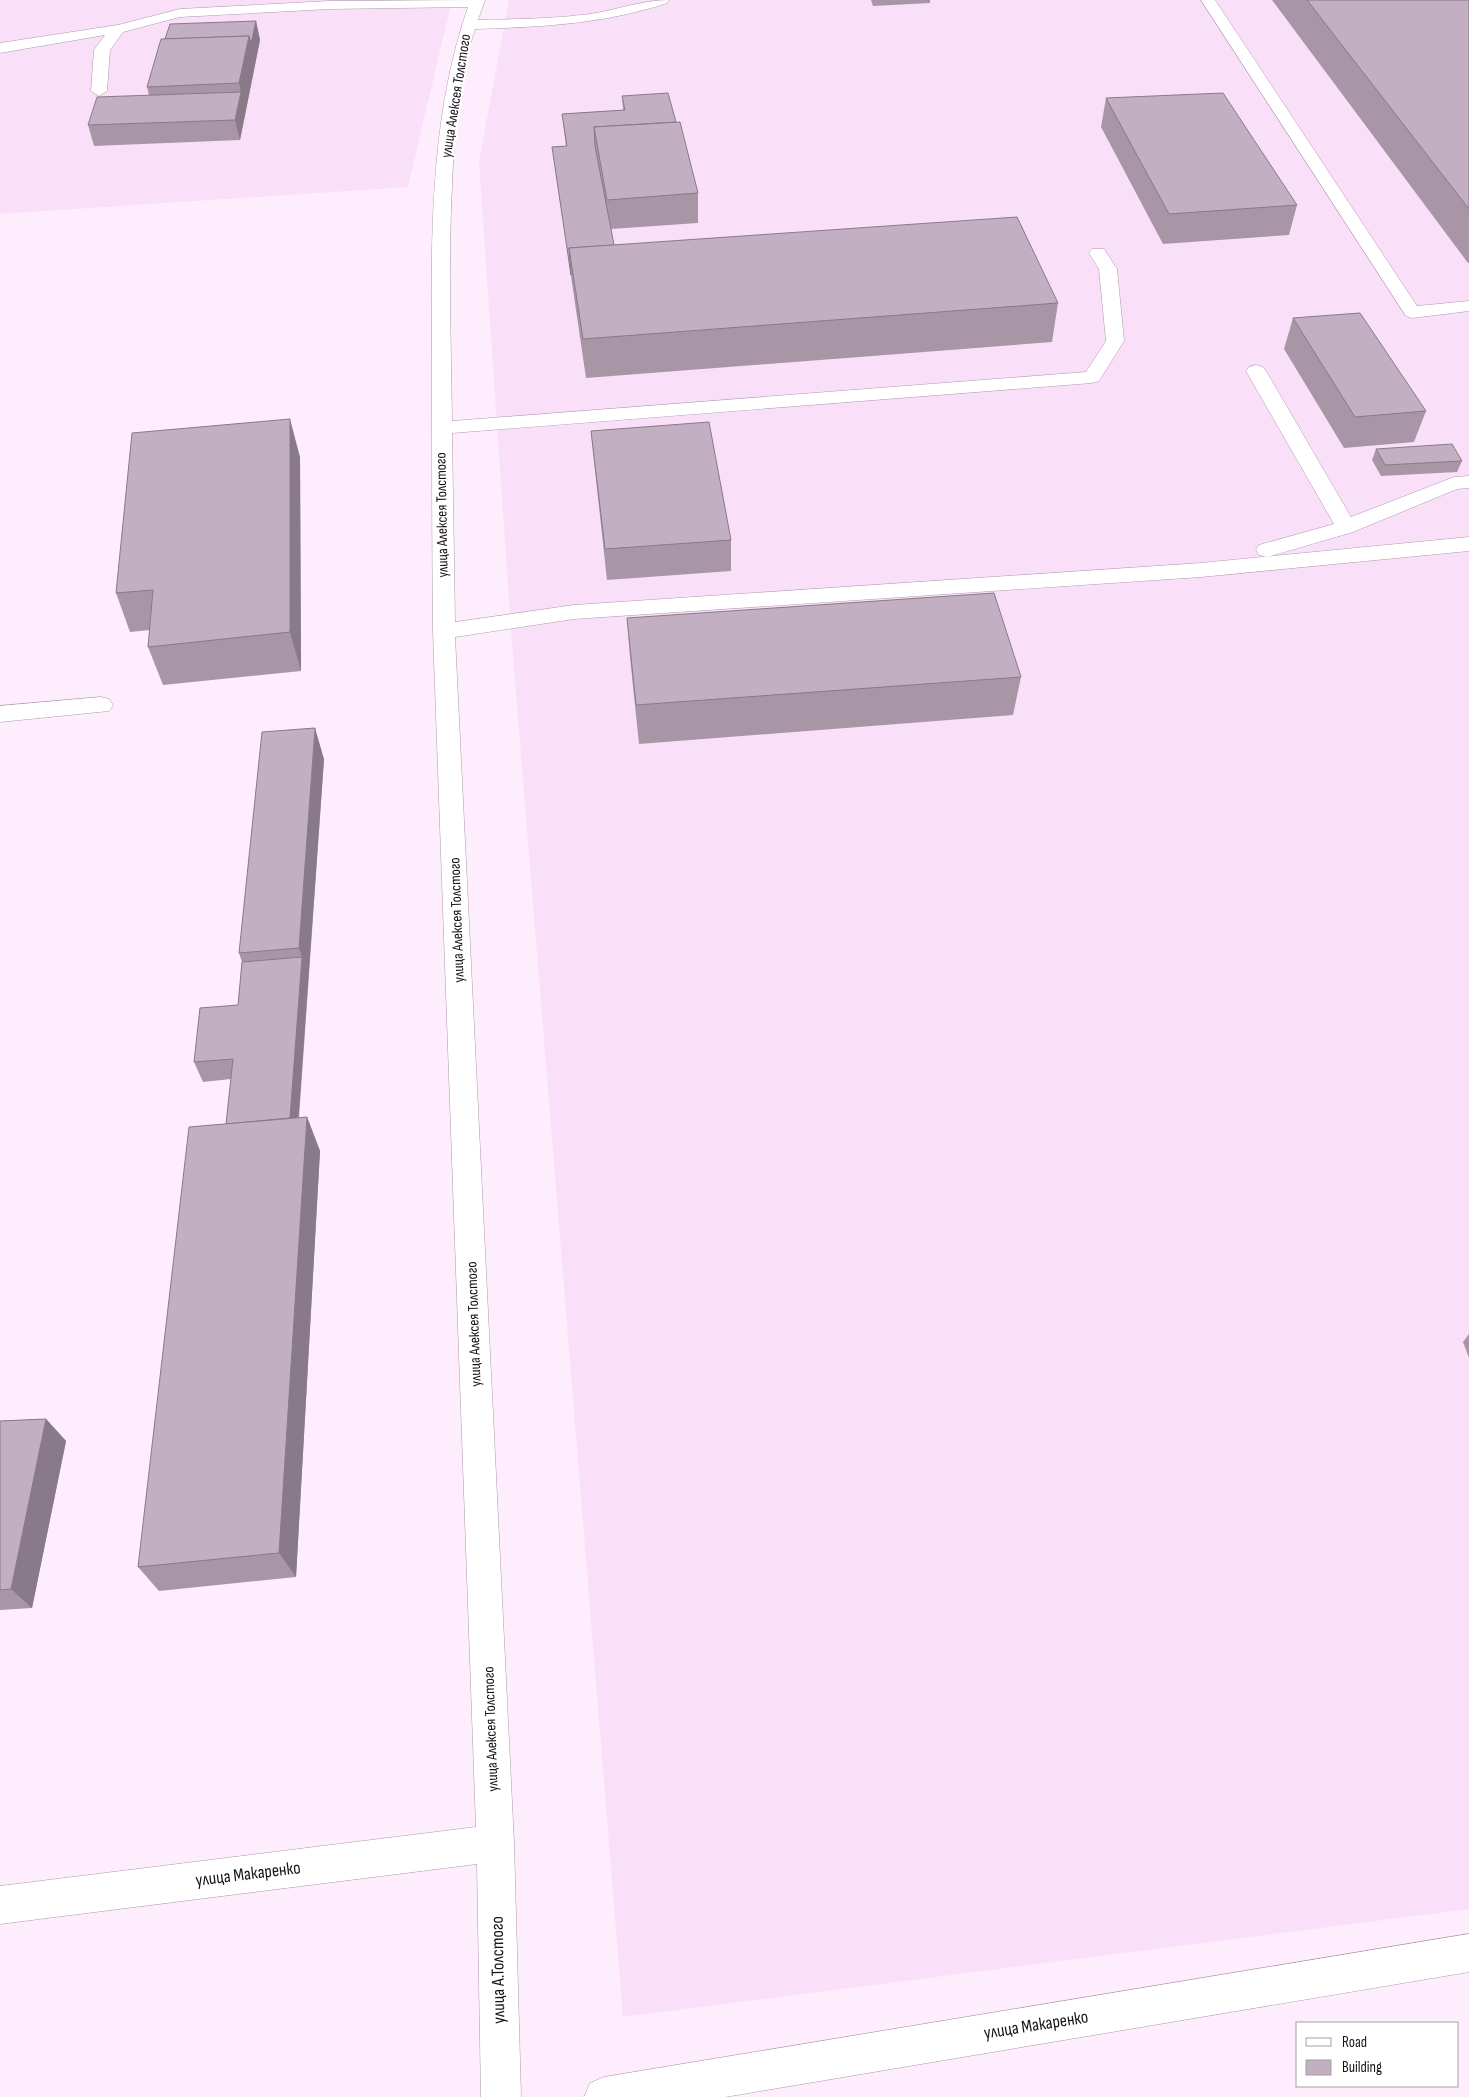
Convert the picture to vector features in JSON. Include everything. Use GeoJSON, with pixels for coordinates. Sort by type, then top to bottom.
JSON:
{"type":"FeatureCollection","features":[{"type":"Feature","properties":{"kind":"street"},"geometry":{"type":"LineString","coordinates":[[0,48],[118,29],[180,13],[330,5],[475,9],[561,22],[594,18],[643,7],[662,0]]}},
{"type":"Feature","properties":{"kind":"street"},"geometry":{"type":"LineString","coordinates":[[1208,0],[1412,312],[1469,306]]}},
{"type":"Feature","properties":{"kind":"street","name":"улица Алексея Толстого"},"geometry":{"type":"LineString","coordinates":[[475,9],[446,144],[441,238],[444,631],[496,1843]]}},
{"type":"Feature","properties":{"kind":"street"},"geometry":{"type":"LineString","coordinates":[[99,92],[102,50],[118,29]]}},
{"type":"Feature","properties":{"kind":"street"},"geometry":{"type":"LineString","coordinates":[[442,428],[1092,376],[1115,341],[1108,269],[1098,253]]}},
{"type":"Feature","properties":{"kind":"street"},"geometry":{"type":"LineString","coordinates":[[1256,371],[1346,528]]}},
{"type":"Feature","properties":{"kind":"street"},"geometry":{"type":"LineString","coordinates":[[1201,570],[1346,528],[1454,483],[1469,482]]}},
{"type":"Feature","properties":{"kind":"street"},"geometry":{"type":"LineString","coordinates":[[444,631],[574,612],[1201,570],[1469,544]]}},
{"type":"Feature","properties":{"kind":"street"},"geometry":{"type":"LineString","coordinates":[[0,714],[101,705]]}},
{"type":"Feature","properties":{"kind":"street","name":"улица Макаренко"},"geometry":{"type":"LineString","coordinates":[[0,1906],[496,1843]]}},
{"type":"Feature","properties":{"kind":"street","name":"улица А.Толстого"},"geometry":{"type":"LineString","coordinates":[[496,1843],[501,2097]]}},
{"type":"Feature","properties":{"kind":"street","name":"улица Макаренко"},"geometry":{"type":"LineString","coordinates":[[604,2097],[1469,1953]]}},
{"type":"Feature","properties":{"kind":"shaded area"},"geometry":{"type":"Polygon","coordinates":[[[0,0],[452,0],[408,187],[0,214],[0,0]]]}},
{"type":"Feature","properties":{"kind":"shaded area"},"geometry":{"type":"Polygon","coordinates":[[[509,0],[1469,0],[1469,1909],[623,2017],[512,644],[479,161],[509,0]]]}},
{"type":"Feature","properties":{"kind":"building"},"geometry":{"type":"Polygon","coordinates":[[[1307,0],[1469,0],[1469,209],[1307,0]]]}},
{"type":"Feature","properties":{"kind":"building"},"geometry":{"type":"Polygon","coordinates":[[[256,21],[251,44],[249,36],[165,39],[170,24],[256,21]]]}},
{"type":"Feature","properties":{"kind":"building"},"geometry":{"type":"Polygon","coordinates":[[[249,36],[239,83],[147,87],[161,39],[249,36]]]}},
{"type":"Feature","properties":{"kind":"building"},"geometry":{"type":"Polygon","coordinates":[[[241,92],[235,120],[88,125],[97,97],[241,92]]]}},
{"type":"Feature","properties":{"kind":"building"},"geometry":{"type":"Polygon","coordinates":[[[668,93],[676,122],[594,127],[595,146],[614,245],[569,248],[571,275],[552,147],[567,146],[562,114],[625,110],[622,96],[668,93]]]}},
{"type":"Feature","properties":{"kind":"building"},"geometry":{"type":"Polygon","coordinates":[[[1223,93],[1297,205],[1169,214],[1106,98],[1223,93]]]}},
{"type":"Feature","properties":{"kind":"building"},"geometry":{"type":"Polygon","coordinates":[[[680,122],[698,193],[607,200],[594,127],[680,122]]]}},
{"type":"Feature","properties":{"kind":"building"},"geometry":{"type":"Polygon","coordinates":[[[1017,217],[1058,303],[583,339],[569,248],[1017,217]]]}},
{"type":"Feature","properties":{"kind":"building"},"geometry":{"type":"Polygon","coordinates":[[[1360,313],[1426,411],[1355,417],[1293,318],[1360,313]]]}},
{"type":"Feature","properties":{"kind":"building"},"geometry":{"type":"Polygon","coordinates":[[[290,419],[290,632],[148,647],[153,590],[116,593],[132,433],[290,419]]]}},
{"type":"Feature","properties":{"kind":"building"},"geometry":{"type":"Polygon","coordinates":[[[709,422],[731,540],[605,549],[591,431],[709,422]]]}},
{"type":"Feature","properties":{"kind":"building"},"geometry":{"type":"Polygon","coordinates":[[[1452,444],[1462,461],[1385,465],[1376,449],[1452,444]]]}},
{"type":"Feature","properties":{"kind":"building"},"geometry":{"type":"Polygon","coordinates":[[[994,593],[1021,677],[636,705],[627,618],[994,593]]]}},
{"type":"Feature","properties":{"kind":"building"},"geometry":{"type":"Polygon","coordinates":[[[315,728],[299,948],[239,953],[262,732],[315,728]]]}},
{"type":"Feature","properties":{"kind":"building"},"geometry":{"type":"Polygon","coordinates":[[[302,957],[290,1118],[226,1124],[233,1059],[194,1062],[200,1008],[238,1005],[242,962],[302,957]]]}},
{"type":"Feature","properties":{"kind":"building"},"geometry":{"type":"Polygon","coordinates":[[[307,1117],[279,1553],[138,1567],[189,1127],[307,1117]]]}},
{"type":"Feature","properties":{"kind":"building"},"geometry":{"type":"Polygon","coordinates":[[[46,1419],[11,1589],[0,1590],[0,1421],[46,1419]]]}}]}
